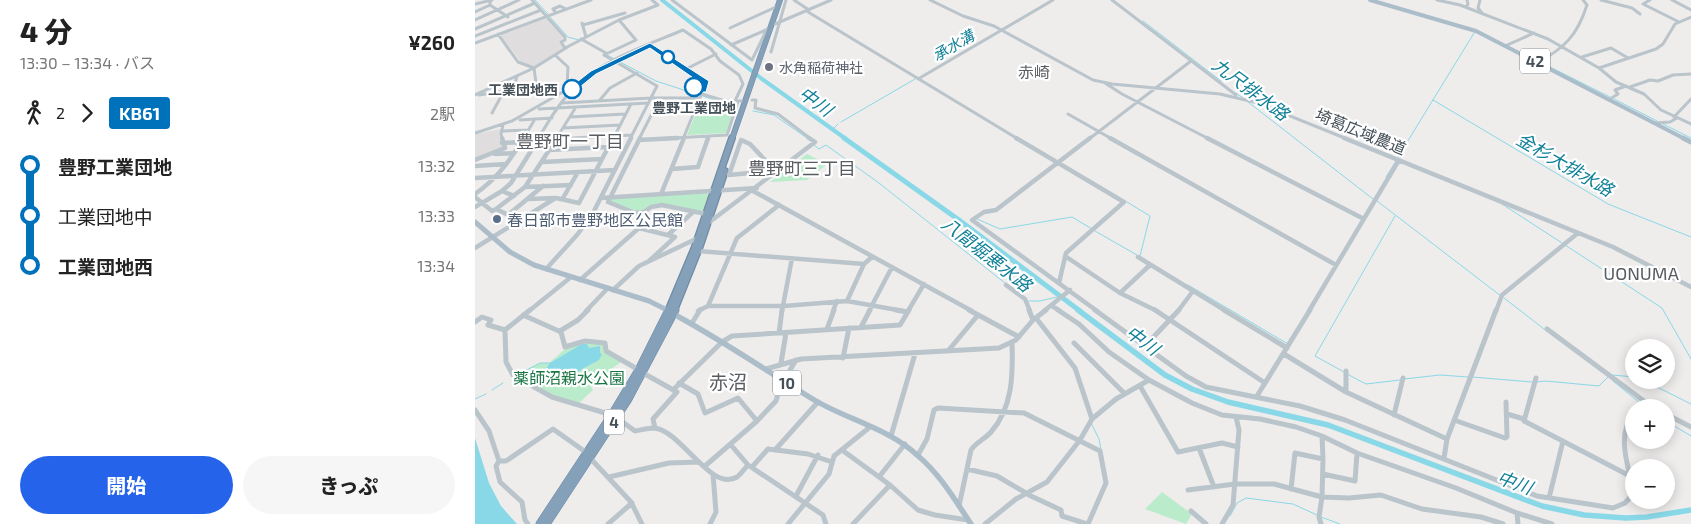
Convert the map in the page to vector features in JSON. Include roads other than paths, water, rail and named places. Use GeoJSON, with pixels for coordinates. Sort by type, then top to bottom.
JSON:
{"type":"FeatureCollection","features":[{"type":"Feature","properties":{"kind":"highway","name":"4"},"geometry":{"type":"LineString","coordinates":[[773,26],[778,6],[783,0]]}},
{"type":"Feature","properties":{"kind":"highway","name":"4"},"geometry":{"type":"LineString","coordinates":[[671,312],[783,0]]}},
{"type":"Feature","properties":{"kind":"highway","name":"4"},"geometry":{"type":"LineString","coordinates":[[546,524],[615,417],[641,371],[671,312],[698,251],[716,190]]}},
{"type":"Feature","properties":{"kind":"highway","name":"4"},"geometry":{"type":"LineString","coordinates":[[540,524],[565,483],[589,456]]}},
{"type":"Feature","properties":{"kind":"main road","name":"42"},"geometry":{"type":"LineString","coordinates":[[1370,0],[1476,31],[1691,141]]}},
{"type":"Feature","properties":{"kind":"main road","name":"10"},"geometry":{"type":"LineString","coordinates":[[475,222],[514,256],[546,269],[649,301],[692,323],[817,402],[905,444],[940,478],[969,522]]}},
{"type":"Feature","properties":{"kind":"street"},"geometry":{"type":"LineString","coordinates":[[475,4],[491,0],[490,5]]}},
{"type":"Feature","properties":{"kind":"street"},"geometry":{"type":"LineString","coordinates":[[475,20],[506,4],[519,0]]}},
{"type":"Feature","properties":{"kind":"street"},"geometry":{"type":"LineString","coordinates":[[475,42],[556,13],[553,9],[560,6],[566,9],[591,0]]}},
{"type":"Feature","properties":{"kind":"street"},"geometry":{"type":"LineString","coordinates":[[475,95],[534,68],[565,48],[619,20],[658,5],[651,0]]}},
{"type":"Feature","properties":{"kind":"street"},"geometry":{"type":"LineString","coordinates":[[672,0],[752,60],[773,26]]}},
{"type":"Feature","properties":{"kind":"street"},"geometry":{"type":"LineString","coordinates":[[794,0],[827,25],[1124,202],[1065,256],[1059,283]]}},
{"type":"Feature","properties":{"kind":"street"},"geometry":{"type":"LineString","coordinates":[[731,45],[831,0]]}},
{"type":"Feature","properties":{"kind":"street","name":"埼葛広域農道"},"geometry":{"type":"LineString","coordinates":[[930,0],[963,16],[1002,30],[1086,77],[1105,82],[1236,96],[1258,103],[1637,258],[1691,287]]}},
{"type":"Feature","properties":{"kind":"street"},"geometry":{"type":"LineString","coordinates":[[917,79],[1053,0]]}},
{"type":"Feature","properties":{"kind":"street"},"geometry":{"type":"LineString","coordinates":[[1112,0],[1236,96]]}},
{"type":"Feature","properties":{"kind":"street"},"geometry":{"type":"LineString","coordinates":[[1437,0],[1465,7],[1534,33],[1582,57],[1617,82],[1644,94],[1657,107],[1691,124]]}},
{"type":"Feature","properties":{"kind":"street"},"geometry":{"type":"LineString","coordinates":[[1465,7],[1468,4],[1467,0]]}},
{"type":"Feature","properties":{"kind":"street"},"geometry":{"type":"LineString","coordinates":[[1480,0],[1478,8],[1485,16]]}},
{"type":"Feature","properties":{"kind":"street"},"geometry":{"type":"LineString","coordinates":[[1538,63],[1564,48],[1575,35],[1587,7],[1583,0]]}},
{"type":"Feature","properties":{"kind":"street"},"geometry":{"type":"LineString","coordinates":[[1601,0],[1614,5],[1631,7],[1640,14]]}},
{"type":"Feature","properties":{"kind":"street"},"geometry":{"type":"LineString","coordinates":[[1650,0],[1642,5],[1679,22]]}},
{"type":"Feature","properties":{"kind":"street"},"geometry":{"type":"LineString","coordinates":[[1671,0],[1691,10]]}},
{"type":"Feature","properties":{"kind":"street"},"geometry":{"type":"LineString","coordinates":[[486,38],[476,28],[535,3],[565,37],[565,40],[561,42],[565,48]]}},
{"type":"Feature","properties":{"kind":"street"},"geometry":{"type":"LineString","coordinates":[[490,5],[507,16],[517,27]]}},
{"type":"Feature","properties":{"kind":"street"},"geometry":{"type":"LineString","coordinates":[[475,12],[490,5]]}},
{"type":"Feature","properties":{"kind":"street"},"geometry":{"type":"LineString","coordinates":[[730,28],[773,6],[778,6]]}},
{"type":"Feature","properties":{"kind":"street"},"geometry":{"type":"LineString","coordinates":[[475,36],[541,10]]}},
{"type":"Feature","properties":{"kind":"street"},"geometry":{"type":"LineString","coordinates":[[586,37],[582,24],[625,13]]}},
{"type":"Feature","properties":{"kind":"street"},"geometry":{"type":"LineString","coordinates":[[1599,68],[1659,46],[1674,25],[1691,17]]}},
{"type":"Feature","properties":{"kind":"street"},"geometry":{"type":"LineString","coordinates":[[611,18],[614,23]]}},
{"type":"Feature","properties":{"kind":"street"},"geometry":{"type":"LineString","coordinates":[[605,54],[636,40],[619,20]]}},
{"type":"Feature","properties":{"kind":"street"},"geometry":{"type":"LineString","coordinates":[[599,21],[601,29]]}},
{"type":"Feature","properties":{"kind":"street"},"geometry":{"type":"LineString","coordinates":[[770,51],[773,26]]}},
{"type":"Feature","properties":{"kind":"street"},"geometry":{"type":"LineString","coordinates":[[475,133],[503,125],[539,109],[586,77],[683,30],[716,54],[720,61],[739,75],[742,82],[727,135],[639,140]]}},
{"type":"Feature","properties":{"kind":"street"},"geometry":{"type":"LineString","coordinates":[[1505,46],[1519,38],[1526,38],[1534,33]]}},
{"type":"Feature","properties":{"kind":"street"},"geometry":{"type":"LineString","coordinates":[[498,34],[518,62],[534,68]]}},
{"type":"Feature","properties":{"kind":"street"},"geometry":{"type":"LineString","coordinates":[[546,269],[582,229],[601,198],[657,85],[580,40]]}},
{"type":"Feature","properties":{"kind":"street"},"geometry":{"type":"LineString","coordinates":[[650,45],[706,82],[661,194]]}},
{"type":"Feature","properties":{"kind":"street"},"geometry":{"type":"LineString","coordinates":[[1582,57],[1611,48],[1628,58]]}},
{"type":"Feature","properties":{"kind":"street"},"geometry":{"type":"LineString","coordinates":[[686,69],[716,54]]}},
{"type":"Feature","properties":{"kind":"street"},"geometry":{"type":"LineString","coordinates":[[475,207],[502,191],[516,176],[569,90],[566,82],[568,67],[555,55]]}},
{"type":"Feature","properties":{"kind":"street"},"geometry":{"type":"LineString","coordinates":[[1191,61],[1136,101],[996,210],[985,212],[972,220],[1059,283],[1090,308],[1186,376],[1206,387],[1301,406],[1345,420],[1523,491],[1549,498],[1613,508],[1625,503]]}},
{"type":"Feature","properties":{"kind":"street"},"geometry":{"type":"LineString","coordinates":[[534,68],[536,82],[558,96]]}},
{"type":"Feature","properties":{"kind":"street"},"geometry":{"type":"LineString","coordinates":[[599,101],[610,88],[637,73]]}},
{"type":"Feature","properties":{"kind":"street"},"geometry":{"type":"LineString","coordinates":[[1609,99],[1618,94],[1615,90],[1628,86],[1650,80],[1658,81],[1673,75],[1691,74]]}},
{"type":"Feature","properties":{"kind":"street"},"geometry":{"type":"LineString","coordinates":[[513,90],[517,76]]}},
{"type":"Feature","properties":{"kind":"street"},"geometry":{"type":"LineString","coordinates":[[475,95],[524,88],[536,82]]}},
{"type":"Feature","properties":{"kind":"street"},"geometry":{"type":"LineString","coordinates":[[1105,82],[1110,87],[1136,101],[1364,219]]}},
{"type":"Feature","properties":{"kind":"street"},"geometry":{"type":"LineString","coordinates":[[492,113],[504,91]]}},
{"type":"Feature","properties":{"kind":"street"},"geometry":{"type":"LineString","coordinates":[[562,103],[701,96],[725,102],[738,101]]}},
{"type":"Feature","properties":{"kind":"street"},"geometry":{"type":"LineString","coordinates":[[660,98],[609,203],[635,213],[644,212],[651,207],[662,205],[706,214]]}},
{"type":"Feature","properties":{"kind":"street"},"geometry":{"type":"LineString","coordinates":[[1655,123],[1669,122],[1691,99]]}},
{"type":"Feature","properties":{"kind":"street"},"geometry":{"type":"LineString","coordinates":[[707,224],[713,222],[815,142],[778,114],[755,108],[756,100],[752,100]]}},
{"type":"Feature","properties":{"kind":"street"},"geometry":{"type":"LineString","coordinates":[[539,109],[648,103]]}},
{"type":"Feature","properties":{"kind":"street"},"geometry":{"type":"LineString","coordinates":[[529,199],[563,198],[575,204],[579,203],[631,104]]}},
{"type":"Feature","properties":{"kind":"street"},"geometry":{"type":"LineString","coordinates":[[535,119],[497,177],[475,195],[492,211],[525,187],[576,107]]}},
{"type":"Feature","properties":{"kind":"street"},"geometry":{"type":"LineString","coordinates":[[570,117],[625,114]]}},
{"type":"Feature","properties":{"kind":"street"},"geometry":{"type":"LineString","coordinates":[[1068,114],[1336,266]]}},
{"type":"Feature","properties":{"kind":"street"},"geometry":{"type":"LineString","coordinates":[[596,126],[601,115]]}},
{"type":"Feature","properties":{"kind":"street"},"geometry":{"type":"LineString","coordinates":[[516,120],[552,118]]}},
{"type":"Feature","properties":{"kind":"street"},"geometry":{"type":"LineString","coordinates":[[475,160],[505,148],[502,143],[503,125]]}},
{"type":"Feature","properties":{"kind":"street"},"geometry":{"type":"LineString","coordinates":[[563,128],[619,125]]}},
{"type":"Feature","properties":{"kind":"street"},"geometry":{"type":"LineString","coordinates":[[502,131],[528,130]]}},
{"type":"Feature","properties":{"kind":"street"},"geometry":{"type":"LineString","coordinates":[[502,143],[632,135]]}},
{"type":"Feature","properties":{"kind":"street"},"geometry":{"type":"LineString","coordinates":[[672,169],[698,167],[709,136]]}},
{"type":"Feature","properties":{"kind":"street"},"geometry":{"type":"LineString","coordinates":[[766,161],[750,173],[729,175],[741,140],[750,144],[766,161],[782,169]]}},
{"type":"Feature","properties":{"kind":"street"},"geometry":{"type":"LineString","coordinates":[[549,150],[608,147]]}},
{"type":"Feature","properties":{"kind":"street"},"geometry":{"type":"LineString","coordinates":[[489,154],[513,153]]}},
{"type":"Feature","properties":{"kind":"street"},"geometry":{"type":"LineString","coordinates":[[542,162],[602,159]]}},
{"type":"Feature","properties":{"kind":"street"},"geometry":{"type":"LineString","coordinates":[[1257,396],[1399,160]]}},
{"type":"Feature","properties":{"kind":"street"},"geometry":{"type":"LineString","coordinates":[[475,166],[506,164]]}},
{"type":"Feature","properties":{"kind":"street"},"geometry":{"type":"LineString","coordinates":[[475,178],[615,170]]}},
{"type":"Feature","properties":{"kind":"street"},"geometry":{"type":"LineString","coordinates":[[563,198],[578,172]]}},
{"type":"Feature","properties":{"kind":"street"},"geometry":{"type":"LineString","coordinates":[[525,187],[571,185]]}},
{"type":"Feature","properties":{"kind":"street"},"geometry":{"type":"LineString","coordinates":[[508,214],[543,186]]}},
{"type":"Feature","properties":{"kind":"street"},"geometry":{"type":"LineString","coordinates":[[601,198],[755,189],[779,205],[1019,337]]}},
{"type":"Feature","properties":{"kind":"street"},"geometry":{"type":"LineString","coordinates":[[502,191],[515,196]]}},
{"type":"Feature","properties":{"kind":"street"},"geometry":{"type":"LineString","coordinates":[[475,248],[556,198]]}},
{"type":"Feature","properties":{"kind":"street"},"geometry":{"type":"LineString","coordinates":[[708,306],[738,237],[779,205]]}},
{"type":"Feature","properties":{"kind":"street"},"geometry":{"type":"LineString","coordinates":[[496,209],[521,221]]}},
{"type":"Feature","properties":{"kind":"street"},"geometry":{"type":"LineString","coordinates":[[668,235],[693,212]]}},
{"type":"Feature","properties":{"kind":"street"},"geometry":{"type":"LineString","coordinates":[[560,331],[578,320],[610,289],[649,261],[675,237],[639,228],[580,280]]}},
{"type":"Feature","properties":{"kind":"street"},"geometry":{"type":"LineString","coordinates":[[1444,458],[1447,439],[1501,296],[1578,233]]}},
{"type":"Feature","properties":{"kind":"street"},"geometry":{"type":"LineString","coordinates":[[649,261],[684,247],[698,238]]}},
{"type":"Feature","properties":{"kind":"street"},"geometry":{"type":"LineString","coordinates":[[698,251],[864,264]]}},
{"type":"Feature","properties":{"kind":"street"},"geometry":{"type":"LineString","coordinates":[[1065,256],[1120,292],[1151,307],[1265,383]]}},
{"type":"Feature","properties":{"kind":"street"},"geometry":{"type":"LineString","coordinates":[[847,301],[864,264],[872,257]]}},
{"type":"Feature","properties":{"kind":"street"},"geometry":{"type":"LineString","coordinates":[[1138,257],[1287,348]]}},
{"type":"Feature","properties":{"kind":"street"},"geometry":{"type":"LineString","coordinates":[[779,333],[787,279],[793,258]]}},
{"type":"Feature","properties":{"kind":"street"},"geometry":{"type":"LineString","coordinates":[[1120,292],[1150,265]]}},
{"type":"Feature","properties":{"kind":"street"},"geometry":{"type":"LineString","coordinates":[[861,327],[871,304],[892,267]]}},
{"type":"Feature","properties":{"kind":"street"},"geometry":{"type":"LineString","coordinates":[[571,277],[505,330],[506,362],[515,376],[552,397],[607,412],[639,432],[655,428],[672,435],[713,474],[726,479],[737,477],[767,449],[818,455],[832,462]]}},
{"type":"Feature","properties":{"kind":"street"},"geometry":{"type":"LineString","coordinates":[[673,390],[722,342],[732,336],[900,326],[924,284]]}},
{"type":"Feature","properties":{"kind":"street"},"geometry":{"type":"LineString","coordinates":[[1006,285],[1027,302],[1035,319],[1075,368],[1092,419]]}},
{"type":"Feature","properties":{"kind":"street"},"geometry":{"type":"LineString","coordinates":[[1145,346],[1171,320],[1193,291]]}},
{"type":"Feature","properties":{"kind":"street"},"geometry":{"type":"LineString","coordinates":[[766,369],[796,360],[999,348],[1012,343],[1035,319],[1068,292]]}},
{"type":"Feature","properties":{"kind":"street"},"geometry":{"type":"LineString","coordinates":[[827,329],[837,301]]}},
{"type":"Feature","properties":{"kind":"street"},"geometry":{"type":"LineString","coordinates":[[692,323],[699,310],[708,306],[783,306],[847,301],[908,312]]}},
{"type":"Feature","properties":{"kind":"street"},"geometry":{"type":"LineString","coordinates":[[1053,305],[1079,324],[1109,352],[1149,380],[1206,410],[1222,415],[1279,423],[1322,436],[1357,453],[1456,488],[1517,513],[1552,524]]}},
{"type":"Feature","properties":{"kind":"street"},"geometry":{"type":"LineString","coordinates":[[523,315],[560,331],[564,337],[565,347],[583,340],[605,343],[606,351],[677,392],[653,419],[655,428]]}},
{"type":"Feature","properties":{"kind":"street"},"geometry":{"type":"LineString","coordinates":[[948,350],[978,315]]}},
{"type":"Feature","properties":{"kind":"street"},"geometry":{"type":"LineString","coordinates":[[475,322],[482,316],[491,320],[488,325],[505,330]]}},
{"type":"Feature","properties":{"kind":"street"},"geometry":{"type":"LineString","coordinates":[[843,358],[849,328]]}},
{"type":"Feature","properties":{"kind":"street"},"geometry":{"type":"LineString","coordinates":[[1547,329],[1640,399]]}},
{"type":"Feature","properties":{"kind":"street"},"geometry":{"type":"LineString","coordinates":[[781,363],[786,333]]}},
{"type":"Feature","properties":{"kind":"street"},"geometry":{"type":"LineString","coordinates":[[959,506],[968,459],[974,446],[991,433],[1009,403],[1014,380],[1012,343]]}},
{"type":"Feature","properties":{"kind":"street"},"geometry":{"type":"LineString","coordinates":[[1074,343],[1124,393]]}},
{"type":"Feature","properties":{"kind":"street"},"geometry":{"type":"LineString","coordinates":[[891,436],[915,354]]}},
{"type":"Feature","properties":{"kind":"street"},"geometry":{"type":"LineString","coordinates":[[1284,354],[1346,392],[1447,439]]}},
{"type":"Feature","properties":{"kind":"street"},"geometry":{"type":"LineString","coordinates":[[705,466],[731,445],[776,401],[780,387],[796,360]]}},
{"type":"Feature","properties":{"kind":"street"},"geometry":{"type":"LineString","coordinates":[[1346,371],[1346,392]]}},
{"type":"Feature","properties":{"kind":"street"},"geometry":{"type":"LineString","coordinates":[[1394,415],[1403,378]]}},
{"type":"Feature","properties":{"kind":"street"},"geometry":{"type":"LineString","coordinates":[[1524,419],[1536,378]]}},
{"type":"Feature","properties":{"kind":"street"},"geometry":{"type":"LineString","coordinates":[[985,524],[993,522],[1016,499],[1047,482],[1080,440],[1092,419],[1124,393],[1149,380]]}},
{"type":"Feature","properties":{"kind":"street"},"geometry":{"type":"LineString","coordinates":[[679,383],[698,394],[705,413],[738,398],[757,421]]}},
{"type":"Feature","properties":{"kind":"street"},"geometry":{"type":"LineString","coordinates":[[1140,386],[1178,452],[1223,444],[1238,447]]}},
{"type":"Feature","properties":{"kind":"street"},"geometry":{"type":"LineString","coordinates":[[775,450],[817,402]]}},
{"type":"Feature","properties":{"kind":"street"},"geometry":{"type":"LineString","coordinates":[[1454,420],[1505,438],[1507,437],[1506,402]]}},
{"type":"Feature","properties":{"kind":"street"},"geometry":{"type":"LineString","coordinates":[[918,455],[927,439],[934,410],[938,408],[1005,410],[1024,413],[1100,451],[1106,483],[1088,524],[1062,516],[1061,510],[997,476],[967,469]]}},
{"type":"Feature","properties":{"kind":"street"},"geometry":{"type":"LineString","coordinates":[[475,410],[489,431],[499,461],[496,466],[500,482],[518,497],[528,524]]}},
{"type":"Feature","properties":{"kind":"street"},"geometry":{"type":"LineString","coordinates":[[1507,414],[1524,419],[1524,421],[1625,473]]}},
{"type":"Feature","properties":{"kind":"street"},"geometry":{"type":"LineString","coordinates":[[1222,524],[1233,505],[1239,430],[1236,417]]}},
{"type":"Feature","properties":{"kind":"street"},"geometry":{"type":"LineString","coordinates":[[1675,419],[1691,427]]}},
{"type":"Feature","properties":{"kind":"street"},"geometry":{"type":"LineString","coordinates":[[788,524],[829,474],[834,456],[870,427]]}},
{"type":"Feature","properties":{"kind":"street"},"geometry":{"type":"LineString","coordinates":[[499,461],[506,461],[553,429],[589,456],[609,477],[632,503],[642,524]]}},
{"type":"Feature","properties":{"kind":"street"},"geometry":{"type":"LineString","coordinates":[[1625,434],[1627,459]]}},
{"type":"Feature","properties":{"kind":"street"},"geometry":{"type":"LineString","coordinates":[[1321,524],[1319,517],[1323,474],[1322,436]]}},
{"type":"Feature","properties":{"kind":"street"},"geometry":{"type":"LineString","coordinates":[[1549,498],[1563,441]]}},
{"type":"Feature","properties":{"kind":"street"},"geometry":{"type":"LineString","coordinates":[[879,478],[905,444]]}},
{"type":"Feature","properties":{"kind":"street"},"geometry":{"type":"LineString","coordinates":[[731,445],[750,466],[823,515],[826,524]]}},
{"type":"Feature","properties":{"kind":"street"},"geometry":{"type":"LineString","coordinates":[[1199,448],[1214,487]]}},
{"type":"Feature","properties":{"kind":"street"},"geometry":{"type":"LineString","coordinates":[[842,450],[890,485],[918,510],[969,522]]}},
{"type":"Feature","properties":{"kind":"street"},"geometry":{"type":"LineString","coordinates":[[1291,489],[1295,453],[1323,459]]}},
{"type":"Feature","properties":{"kind":"street"},"geometry":{"type":"LineString","coordinates":[[1323,474],[1355,481],[1357,453]]}},
{"type":"Feature","properties":{"kind":"street"},"geometry":{"type":"LineString","coordinates":[[796,496],[818,455]]}},
{"type":"Feature","properties":{"kind":"street"},"geometry":{"type":"LineString","coordinates":[[609,477],[669,463],[699,462]]}},
{"type":"Feature","properties":{"kind":"street"},"geometry":{"type":"LineString","coordinates":[[710,524],[716,512],[713,474]]}},
{"type":"Feature","properties":{"kind":"street"},"geometry":{"type":"LineString","coordinates":[[1188,490],[1235,484],[1275,484],[1322,497],[1349,498],[1381,495],[1422,509],[1481,516],[1503,524]]}},
{"type":"Feature","properties":{"kind":"street"},"geometry":{"type":"LineString","coordinates":[[853,524],[890,485]]}},
{"type":"Feature","properties":{"kind":"street"},"geometry":{"type":"LineString","coordinates":[[608,524],[632,503]]}},
{"type":"Feature","properties":{"kind":"street"},"geometry":{"type":"LineString","coordinates":[[1191,511],[1205,524]]}},
{"type":"Feature","properties":{"kind":"street"},"geometry":{"type":"LineString","coordinates":[[1517,513],[1518,524]]}},
{"type":"Feature","properties":{"kind":"street"},"geometry":{"type":"LineString","coordinates":[[1481,516],[1482,524]]}},
{"type":"Feature","properties":{"kind":"water"},"geometry":{"type":"Polygon","coordinates":[[[582,344],[587,344],[589,348],[600,346],[600,353],[602,354],[599,360],[574,375],[554,378],[547,377],[545,370],[550,363],[582,344]]]}},
{"type":"Feature","properties":{"kind":"water"},"geometry":{"type":"Polygon","coordinates":[[[475,438],[489,483],[501,506],[517,524],[475,524],[475,438]]]}},
{"type":"Feature","properties":{"kind":"waterway","name":"八間堀悪水路"},"geometry":{"type":"LineString","coordinates":[[535,0],[548,14]]}},
{"type":"Feature","properties":{"kind":"waterway","name":"中川"},"geometry":{"type":"LineString","coordinates":[[662,0],[762,79],[846,139]]}},
{"type":"Feature","properties":{"kind":"waterway","name":"八間堀悪水路"},"geometry":{"type":"LineString","coordinates":[[550,17],[568,37],[579,40]]}},
{"type":"Feature","properties":{"kind":"waterway","name":"九尺排水路"},"geometry":{"type":"LineString","coordinates":[[1143,21],[1221,81]]}},
{"type":"Feature","properties":{"kind":"waterway"},"geometry":{"type":"LineString","coordinates":[[1398,157],[1474,33]]}},
{"type":"Feature","properties":{"kind":"waterway","name":"八間堀悪水路"},"geometry":{"type":"LineString","coordinates":[[607,55],[656,81],[699,95]]}},
{"type":"Feature","properties":{"kind":"waterway"},"geometry":{"type":"LineString","coordinates":[[1540,62],[1610,97]]}},
{"type":"Feature","properties":{"kind":"waterway","name":"承水溝"},"geometry":{"type":"LineString","coordinates":[[841,122],[915,79]]}},
{"type":"Feature","properties":{"kind":"waterway","name":"九尺排水路"},"geometry":{"type":"LineString","coordinates":[[1236,93],[1243,98]]}},
{"type":"Feature","properties":{"kind":"waterway","name":"八間堀悪水路"},"geometry":{"type":"LineString","coordinates":[[703,96],[732,106]]}},
{"type":"Feature","properties":{"kind":"waterway"},"geometry":{"type":"LineString","coordinates":[[1614,99],[1657,121]]}},
{"type":"Feature","properties":{"kind":"waterway","name":"金杉大排水路"},"geometry":{"type":"LineString","coordinates":[[1433,100],[1608,204],[1691,237]]}},
{"type":"Feature","properties":{"kind":"waterway","name":"九尺排水路"},"geometry":{"type":"LineString","coordinates":[[1248,102],[1373,199]]}},
{"type":"Feature","properties":{"kind":"waterway","name":"八間堀悪水路"},"geometry":{"type":"LineString","coordinates":[[753,111],[774,115],[807,138]]}},
{"type":"Feature","properties":{"kind":"waterway","name":"承水溝"},"geometry":{"type":"LineString","coordinates":[[832,130],[838,124]]}},
{"type":"Feature","properties":{"kind":"waterway"},"geometry":{"type":"LineString","coordinates":[[1663,124],[1691,138]]}},
{"type":"Feature","properties":{"kind":"waterway","name":"中川"},"geometry":{"type":"LineString","coordinates":[[844,138],[959,220],[1080,311]]}},
{"type":"Feature","properties":{"kind":"waterway","name":"八間堀悪水路"},"geometry":{"type":"LineString","coordinates":[[814,145],[819,149],[826,145],[879,183],[1005,283]]}},
{"type":"Feature","properties":{"kind":"waterway"},"geometry":{"type":"LineString","coordinates":[[1386,177],[1396,161]]}},
{"type":"Feature","properties":{"kind":"waterway","name":"九尺排水路"},"geometry":{"type":"LineString","coordinates":[[1377,201],[1501,296]]}},
{"type":"Feature","properties":{"kind":"waterway"},"geometry":{"type":"LineString","coordinates":[[1127,202],[1150,216],[1140,256]]}},
{"type":"Feature","properties":{"kind":"waterway"},"geometry":{"type":"LineString","coordinates":[[1502,204],[1662,308],[1691,359]]}},
{"type":"Feature","properties":{"kind":"waterway"},"geometry":{"type":"LineString","coordinates":[[1344,372],[1315,356],[1395,216]]}},
{"type":"Feature","properties":{"kind":"waterway"},"geometry":{"type":"LineString","coordinates":[[977,219],[1000,229],[1072,217],[1092,229]]}},
{"type":"Feature","properties":{"kind":"waterway"},"geometry":{"type":"LineString","coordinates":[[1095,231],[1137,255]]}},
{"type":"Feature","properties":{"kind":"waterway"},"geometry":{"type":"LineString","coordinates":[[1188,285],[1288,344]]}},
{"type":"Feature","properties":{"kind":"waterway"},"geometry":{"type":"LineString","coordinates":[[1029,301],[1040,301],[1057,297]]}},
{"type":"Feature","properties":{"kind":"waterway","name":"九尺排水路"},"geometry":{"type":"LineString","coordinates":[[1504,298],[1544,329]]}},
{"type":"Feature","properties":{"kind":"waterway","name":"中川"},"geometry":{"type":"LineString","coordinates":[[1078,310],[1165,375],[1192,389],[1228,402],[1328,425],[1542,506],[1584,515],[1626,518],[1647,517],[1691,510]]}},
{"type":"Feature","properties":{"kind":"waterway"},"geometry":{"type":"LineString","coordinates":[[517,375],[540,363],[550,363]]}},
{"type":"Feature","properties":{"kind":"waterway"},"geometry":{"type":"LineString","coordinates":[[1347,374],[1366,384],[1400,380]]}},
{"type":"Feature","properties":{"kind":"waterway"},"geometry":{"type":"LineString","coordinates":[[1404,379],[1440,375],[1468,377]]}},
{"type":"Feature","properties":{"kind":"waterway"},"geometry":{"type":"LineString","coordinates":[[1612,375],[1625,376]]}},
{"type":"Feature","properties":{"kind":"waterway"},"geometry":{"type":"LineString","coordinates":[[1472,377],[1532,382]]}},
{"type":"Feature","properties":{"kind":"waterway"},"geometry":{"type":"LineString","coordinates":[[1536,382],[1546,381],[1599,386],[1608,377]]}},
{"type":"Feature","properties":{"kind":"waterway","name":"九尺排水路"},"geometry":{"type":"LineString","coordinates":[[1613,381],[1635,399]]}},
{"type":"Feature","properties":{"kind":"waterway"},"geometry":{"type":"LineString","coordinates":[[492,390],[503,383]]}},
{"type":"Feature","properties":{"kind":"waterway"},"geometry":{"type":"LineString","coordinates":[[1661,389],[1691,404]]}},
{"type":"Feature","properties":{"kind":"waterway"},"geometry":{"type":"LineString","coordinates":[[475,399],[486,394]]}},
{"type":"Feature","properties":{"kind":"waterway","name":"八間堀悪水路"},"geometry":{"type":"LineString","coordinates":[[1091,423],[1099,439],[1101,450]]}},
{"type":"Feature","properties":{"kind":"waterway","name":"九尺排水路"},"geometry":{"type":"LineString","coordinates":[[1675,426],[1691,436]]}},
{"type":"Feature","properties":{"kind":"waterway"},"geometry":{"type":"LineString","coordinates":[[1230,516],[1237,503],[1246,498],[1293,504],[1317,515]]}},
{"type":"Feature","properties":{"kind":"waterway"},"geometry":{"type":"LineString","coordinates":[[1321,517],[1340,524]]}},
{"type":"Feature","properties":{"kind":"place","name":"水角稲荷神社"},"geometry":{"type":"Point","coordinates":[769,67]}},
{"type":"Feature","properties":{"kind":"place","name":"豊野工業団地"},"geometry":{"type":"Point","coordinates":[694,87]}},
{"type":"Feature","properties":{"kind":"place","name":"工業団地西"},"geometry":{"type":"Point","coordinates":[572,89]}},
{"type":"Feature","properties":{"kind":"place","name":"春日部市豊野地区公民館"},"geometry":{"type":"Point","coordinates":[497,219]}},
{"type":"Feature","properties":{"kind":"district","name":"赤崎"},"geometry":{"type":"Point","coordinates":[1034,71]}},
{"type":"Feature","properties":{"kind":"district","name":"豊野町一丁目"},"geometry":{"type":"Point","coordinates":[570,141]}},
{"type":"Feature","properties":{"kind":"district","name":"豊野町三丁目"},"geometry":{"type":"Point","coordinates":[802,168]}},
{"type":"Feature","properties":{"kind":"district","name":"UONUMA"},"geometry":{"type":"Point","coordinates":[1641,273]}},
{"type":"Feature","properties":{"kind":"district","name":"赤沼"},"geometry":{"type":"Point","coordinates":[728,381]}},
{"type":"Feature","properties":{"kind":"park label","name":"薬師沼親水公園"},"geometry":{"type":"Point","coordinates":[569,377]}}]}
